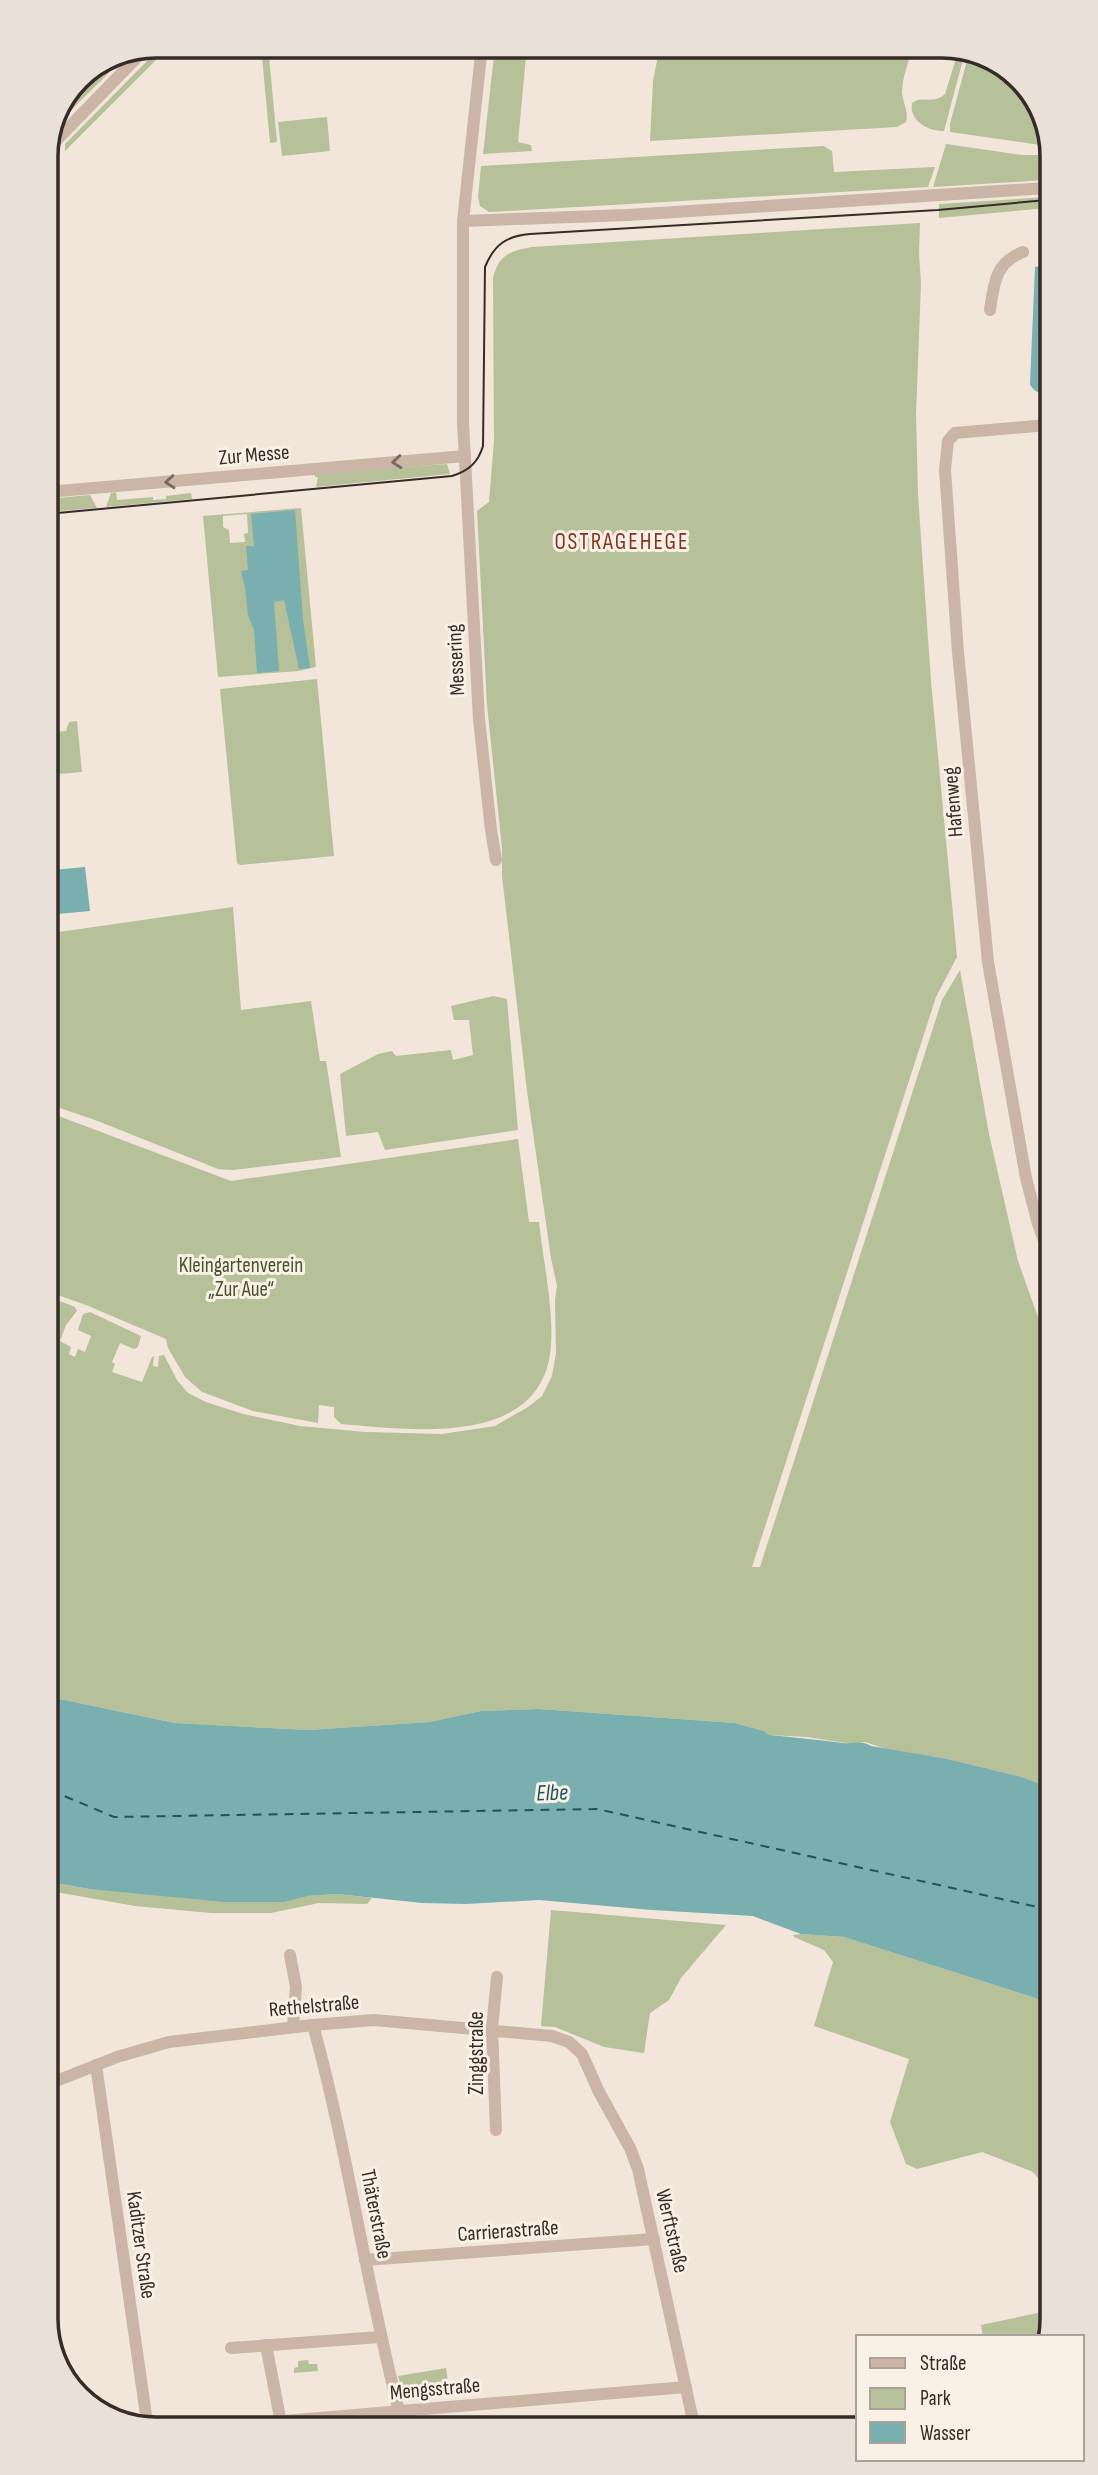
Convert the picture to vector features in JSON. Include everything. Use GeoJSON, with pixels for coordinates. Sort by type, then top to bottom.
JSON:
{"type":"FeatureCollection","features":[{"type":"Feature","properties":{"kind":"street"},"geometry":{"type":"LineString","coordinates":[[481,58],[463,221],[1040,189]]}},
{"type":"Feature","properties":{"kind":"street"},"geometry":{"type":"LineString","coordinates":[[60,136],[133,61]]}},
{"type":"Feature","properties":{"kind":"street","name":"Messering"},"geometry":{"type":"LineString","coordinates":[[463,221],[465,456],[479,719],[496,860]]}},
{"type":"Feature","properties":{"kind":"street"},"geometry":{"type":"LineString","coordinates":[[990,310],[994,283],[1001,266],[1012,256],[1023,252]]}},
{"type":"Feature","properties":{"kind":"street","name":"Hafenweg"},"geometry":{"type":"LineString","coordinates":[[1040,426],[955,433],[948,441],[945,470],[958,652],[988,962],[1026,1178],[1040,1229]]}},
{"type":"Feature","properties":{"kind":"street","name":"Zur Messe"},"geometry":{"type":"LineString","coordinates":[[58,491],[465,456]]}},
{"type":"Feature","properties":{"kind":"street"},"geometry":{"type":"LineString","coordinates":[[290,1955],[296,1987],[293,2027]]}},
{"type":"Feature","properties":{"kind":"street","name":"Zinggstraße"},"geometry":{"type":"LineString","coordinates":[[496,2130],[492,2029],[497,1977]]}},
{"type":"Feature","properties":{"kind":"street","name":"Rethelstraße"},"geometry":{"type":"LineString","coordinates":[[58,2080],[169,2042],[373,2020],[552,2036],[569,2042],[582,2054]]}},
{"type":"Feature","properties":{"kind":"street","name":"Thäterstraße"},"geometry":{"type":"LineString","coordinates":[[313,2025],[335,2109],[380,2337],[399,2411]]}},
{"type":"Feature","properties":{"kind":"street","name":"Werftstraße"},"geometry":{"type":"LineString","coordinates":[[582,2054],[638,2169],[692,2417]]}},
{"type":"Feature","properties":{"kind":"street","name":"Kaditzer Straße"},"geometry":{"type":"LineString","coordinates":[[96,2066],[146,2416]]}},
{"type":"Feature","properties":{"kind":"street","name":"Carrierastraße"},"geometry":{"type":"LineString","coordinates":[[365,2260],[654,2239]]}},
{"type":"Feature","properties":{"kind":"street"},"geometry":{"type":"LineString","coordinates":[[231,2348],[380,2337]]}},
{"type":"Feature","properties":{"kind":"street"},"geometry":{"type":"LineString","coordinates":[[266,2345],[280,2417]]}},
{"type":"Feature","properties":{"kind":"street","name":"Mengsstraße"},"geometry":{"type":"LineString","coordinates":[[348,2417],[686,2387]]}},
{"type":"Feature","properties":{"kind":"green space"},"geometry":{"type":"Polygon","coordinates":[[[158,58],[65,151],[65,144],[149,59],[158,58]]]}},
{"type":"Feature","properties":{"kind":"green space"},"geometry":{"type":"Polygon","coordinates":[[[262,58],[269,58],[277,142],[270,143],[262,58]]]}},
{"type":"Feature","properties":{"kind":"green space"},"geometry":{"type":"Polygon","coordinates":[[[494,58],[526,58],[518,142],[531,145],[532,151],[483,154],[494,58]]]}},
{"type":"Feature","properties":{"kind":"green space"},"geometry":{"type":"Polygon","coordinates":[[[658,58],[909,58],[902,87],[906,122],[897,127],[650,141],[653,81],[658,58]]]}},
{"type":"Feature","properties":{"kind":"green space"},"geometry":{"type":"Polygon","coordinates":[[[956,59],[963,60],[944,131],[921,124],[913,115],[912,103],[936,99],[945,94],[956,59]]]}},
{"type":"Feature","properties":{"kind":"green space"},"geometry":{"type":"Polygon","coordinates":[[[967,61],[974,63],[1002,78],[1020,96],[1035,124],[1039,145],[950,132],[967,61]]]}},
{"type":"Feature","properties":{"kind":"green space"},"geometry":{"type":"Polygon","coordinates":[[[116,66],[68,113],[78,96],[91,82],[116,66]]]}},
{"type":"Feature","properties":{"kind":"green space"},"geometry":{"type":"Polygon","coordinates":[[[327,117],[330,151],[282,156],[278,122],[327,117]]]}},
{"type":"Feature","properties":{"kind":"green space"},"geometry":{"type":"Polygon","coordinates":[[[946,144],[1040,155],[1040,180],[933,187],[946,144]]]}},
{"type":"Feature","properties":{"kind":"green space"},"geometry":{"type":"Polygon","coordinates":[[[824,146],[832,151],[834,172],[935,167],[928,187],[489,212],[480,206],[478,197],[481,166],[824,146]]]}},
{"type":"Feature","properties":{"kind":"green space"},"geometry":{"type":"Polygon","coordinates":[[[1040,197],[1040,209],[939,218],[939,204],[1040,197]]]}},
{"type":"Feature","properties":{"kind":"green space"},"geometry":{"type":"Polygon","coordinates":[[[920,223],[921,283],[916,414],[918,495],[931,681],[957,957],[936,997],[752,1567],[760,1567],[942,1000],[960,970],[989,1134],[1018,1261],[1040,1323],[1040,1784],[948,1759],[886,1749],[865,1742],[852,1744],[807,1737],[769,1735],[764,1731],[735,1723],[539,1709],[481,1711],[429,1722],[309,1730],[175,1723],[58,1699],[60,1301],[75,1307],[77,1311],[66,1325],[60,1341],[71,1347],[69,1354],[75,1357],[78,1349],[85,1352],[91,1336],[78,1330],[83,1314],[90,1312],[141,1336],[138,1347],[134,1349],[120,1343],[112,1362],[115,1364],[112,1372],[142,1382],[152,1357],[154,1356],[153,1366],[158,1367],[159,1356],[164,1355],[177,1380],[188,1393],[243,1414],[300,1426],[365,1432],[442,1434],[495,1426],[542,1396],[552,1376],[556,1353],[557,1286],[527,1091],[502,876],[502,848],[487,705],[477,511],[489,502],[494,441],[493,278],[498,264],[506,255],[532,247],[920,223]]]}},
{"type":"Feature","properties":{"kind":"green space"},"geometry":{"type":"Polygon","coordinates":[[[447,464],[450,474],[316,487],[318,477],[315,477],[315,473],[447,464]]]}},
{"type":"Feature","properties":{"kind":"green space"},"geometry":{"type":"Polygon","coordinates":[[[116,492],[117,500],[153,497],[153,500],[166,499],[166,496],[191,493],[192,499],[106,507],[111,493],[116,492]]]}},
{"type":"Feature","properties":{"kind":"green space"},"geometry":{"type":"Polygon","coordinates":[[[90,495],[97,508],[58,511],[58,498],[90,495]]]}},
{"type":"Feature","properties":{"kind":"green space"},"geometry":{"type":"Polygon","coordinates":[[[301,508],[316,667],[299,671],[218,677],[203,516],[301,508]],[[247,514],[223,516],[223,527],[229,530],[230,543],[245,542],[244,534],[248,533],[247,514]]]}},
{"type":"Feature","properties":{"kind":"green space"},"geometry":{"type":"Polygon","coordinates":[[[317,679],[334,856],[240,865],[237,863],[220,689],[317,679]]]}},
{"type":"Feature","properties":{"kind":"green space"},"geometry":{"type":"Polygon","coordinates":[[[77,721],[82,772],[58,774],[58,732],[66,731],[69,722],[77,721]]]}},
{"type":"Feature","properties":{"kind":"green space"},"geometry":{"type":"Polygon","coordinates":[[[233,907],[241,1010],[311,1001],[320,1061],[326,1061],[341,1157],[233,1170],[218,1169],[58,1107],[58,932],[233,907]]]}},
{"type":"Feature","properties":{"kind":"green space"},"geometry":{"type":"Polygon","coordinates":[[[493,996],[507,999],[518,1130],[385,1150],[378,1132],[346,1136],[340,1074],[378,1054],[392,1051],[396,1056],[451,1050],[453,1060],[473,1055],[469,1020],[454,1020],[451,1006],[493,996]]]}},
{"type":"Feature","properties":{"kind":"green space","name":"Kleingartenverein „Zur Aue“"},"geometry":{"type":"Polygon","coordinates":[[[58,1116],[231,1181],[518,1139],[529,1222],[539,1222],[551,1313],[551,1349],[548,1364],[536,1391],[516,1409],[490,1421],[429,1429],[341,1424],[334,1417],[334,1407],[319,1405],[318,1423],[253,1411],[202,1392],[185,1377],[168,1348],[166,1339],[58,1295],[58,1116]]]}},
{"type":"Feature","properties":{"kind":"green space"},"geometry":{"type":"Polygon","coordinates":[[[58,1883],[90,1889],[307,1896],[337,1894],[372,1898],[367,1904],[319,1903],[271,1913],[211,1913],[135,1906],[58,1892],[58,1883]]]}},
{"type":"Feature","properties":{"kind":"green space"},"geometry":{"type":"Polygon","coordinates":[[[551,1910],[726,1925],[681,1978],[669,2000],[650,2013],[644,2053],[604,2047],[555,2027],[541,2026],[551,1910]]]}},
{"type":"Feature","properties":{"kind":"green space"},"geometry":{"type":"Polygon","coordinates":[[[793,1935],[844,1937],[1040,2001],[1040,2181],[1033,2172],[982,2152],[917,2169],[906,2164],[890,2122],[909,2059],[814,2026],[833,1962],[824,1950],[793,1935]]]}},
{"type":"Feature","properties":{"kind":"green space"},"geometry":{"type":"Polygon","coordinates":[[[1040,2313],[1038,2335],[983,2335],[981,2325],[1040,2313]]]}},
{"type":"Feature","properties":{"kind":"green space"},"geometry":{"type":"Polygon","coordinates":[[[308,2360],[309,2364],[317,2364],[318,2371],[294,2373],[298,2361],[308,2360]]]}},
{"type":"Feature","properties":{"kind":"green space"},"geometry":{"type":"Polygon","coordinates":[[[446,2368],[450,2396],[405,2401],[398,2376],[446,2368]]]}},
{"type":"Feature","properties":{"kind":"water"},"geometry":{"type":"Polygon","coordinates":[[[1040,266],[1040,392],[1035,391],[1030,384],[1035,267],[1040,266]]]}},
{"type":"Feature","properties":{"kind":"water"},"geometry":{"type":"Polygon","coordinates":[[[295,510],[303,620],[310,668],[299,669],[284,600],[274,602],[279,671],[257,673],[254,630],[248,615],[241,571],[248,570],[246,546],[254,546],[251,514],[295,510]]]}},
{"type":"Feature","properties":{"kind":"water"},"geometry":{"type":"Polygon","coordinates":[[[85,867],[90,911],[58,914],[58,870],[85,867]]]}},
{"type":"Feature","properties":{"kind":"water","name":"Elbe"},"geometry":{"type":"Polygon","coordinates":[[[58,1699],[175,1723],[309,1730],[429,1722],[481,1711],[539,1709],[735,1723],[764,1731],[769,1735],[864,1743],[948,1759],[1040,1784],[1040,2001],[844,1937],[801,1934],[753,1916],[539,1900],[466,1904],[422,1903],[337,1894],[307,1896],[284,1902],[224,1902],[58,1883],[58,1699]]]}},
{"type":"Feature","properties":{"kind":"ferry route"},"geometry":{"type":"LineString","coordinates":[[58,1793],[114,1817],[597,1809],[1040,1908]]}},
{"type":"Feature","properties":{"kind":"tram line"},"geometry":{"type":"LineString","coordinates":[[58,513],[452,476],[463,472],[472,466],[483,446],[485,267],[497,247],[514,237],[938,210],[1040,201]]}},
{"type":"Feature","properties":{"kind":"district","name":"OSTRAGEHEGE"},"geometry":{"type":"Point","coordinates":[622,542]}}]}
